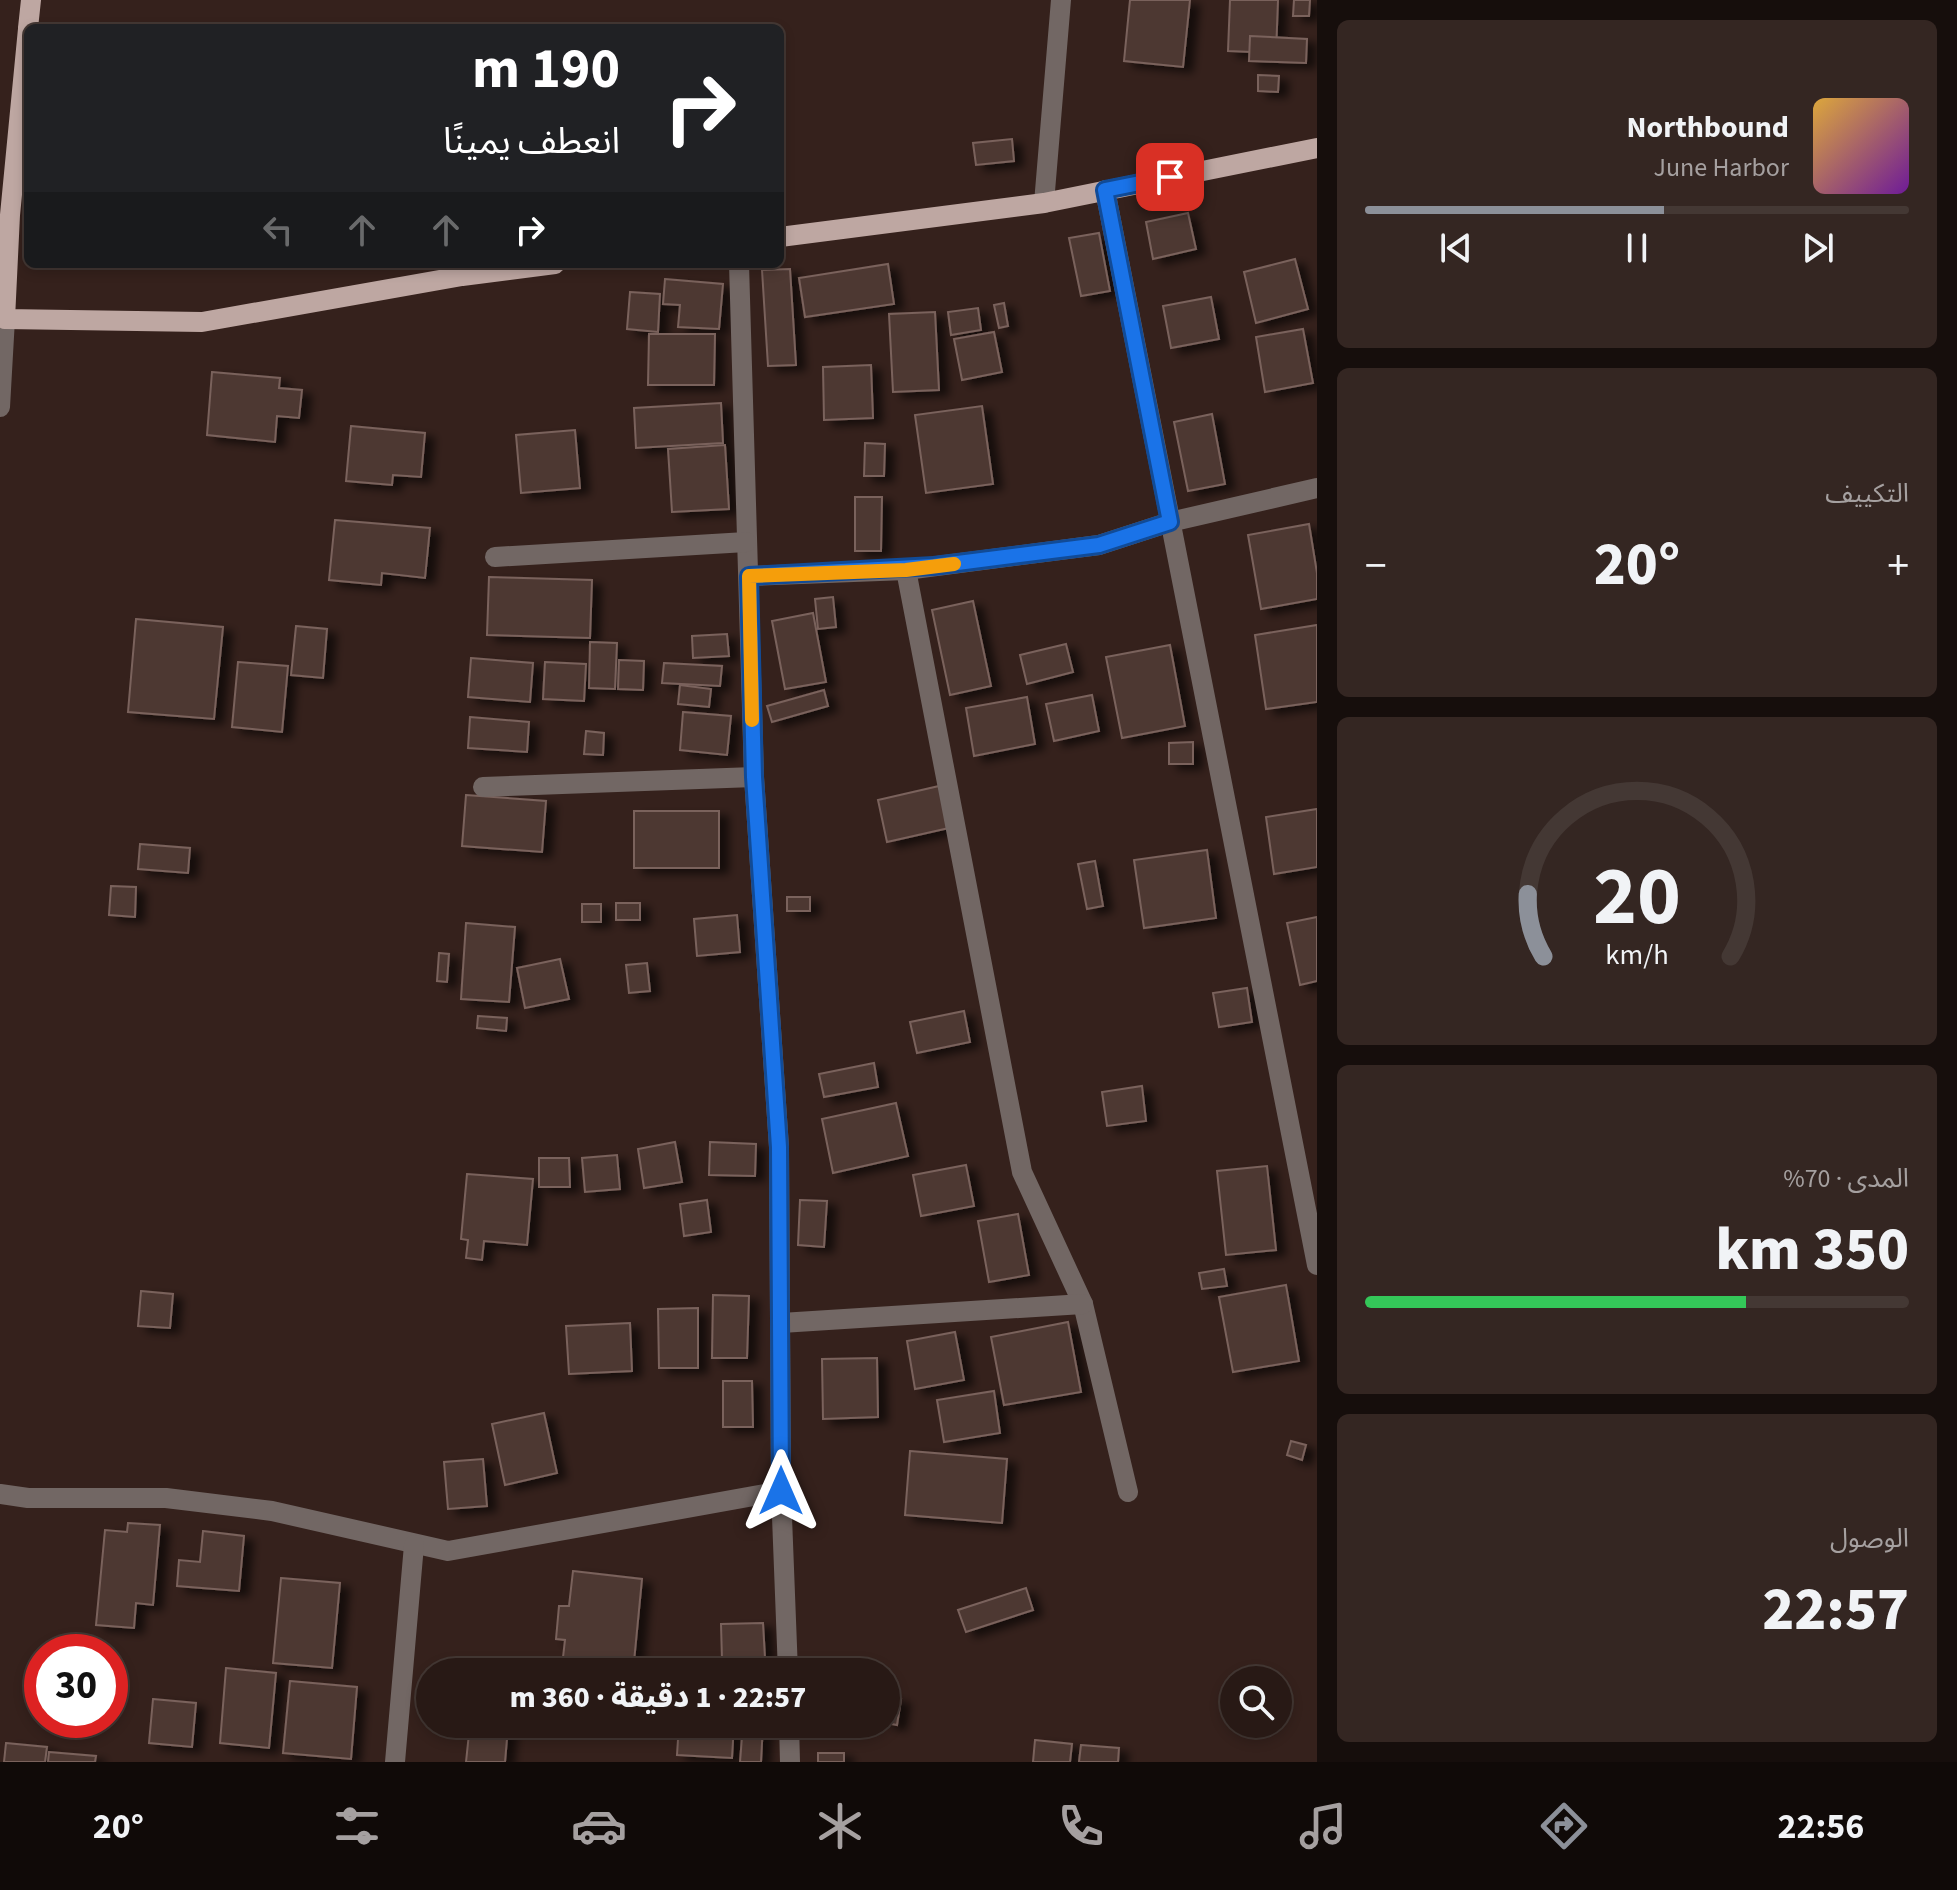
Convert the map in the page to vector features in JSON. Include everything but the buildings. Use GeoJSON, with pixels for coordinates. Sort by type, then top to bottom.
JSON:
{"type":"FeatureCollection","features":[{"type":"Feature","properties":{"kind":"main road"},"geometry":{"type":"LineString","coordinates":[[28,24],[31,0]]}},
{"type":"Feature","properties":{"kind":"main road"},"geometry":{"type":"LineString","coordinates":[[24,60],[5,214],[5,319],[202,322],[524,268]]}},
{"type":"Feature","properties":{"kind":"main road"},"geometry":{"type":"LineString","coordinates":[[784,236],[1044,203],[1317,148]]}},
{"type":"Feature","properties":{"kind":"street"},"geometry":{"type":"LineString","coordinates":[[1044,203],[1061,0]]}},
{"type":"Feature","properties":{"kind":"street"},"geometry":{"type":"LineString","coordinates":[[1105,190],[1317,1265]]}},
{"type":"Feature","properties":{"kind":"street"},"geometry":{"type":"LineString","coordinates":[[739,268],[754,777],[779,1147],[781,1491],[787,1658]]}},
{"type":"Feature","properties":{"kind":"street"},"geometry":{"type":"LineString","coordinates":[[0,407],[5,319]]}},
{"type":"Feature","properties":{"kind":"street"},"geometry":{"type":"LineString","coordinates":[[749,576],[906,570],[1099,545],[1170,522],[1317,488]]}},
{"type":"Feature","properties":{"kind":"street"},"geometry":{"type":"LineString","coordinates":[[495,557],[746,542]]}},
{"type":"Feature","properties":{"kind":"street"},"geometry":{"type":"LineString","coordinates":[[906,570],[1022,1172],[1083,1304],[1128,1492]]}},
{"type":"Feature","properties":{"kind":"street"},"geometry":{"type":"LineString","coordinates":[[483,787],[754,777]]}},
{"type":"Feature","properties":{"kind":"street"},"geometry":{"type":"LineString","coordinates":[[781,1323],[1083,1304]]}},
{"type":"Feature","properties":{"kind":"street"},"geometry":{"type":"LineString","coordinates":[[0,1494],[181,1500],[272,1511],[448,1551],[507,1543],[781,1491]]}},
{"type":"Feature","properties":{"kind":"street"},"geometry":{"type":"LineString","coordinates":[[395,1762],[414,1545]]}},
{"type":"Feature","properties":{"kind":"street"},"geometry":{"type":"LineString","coordinates":[[789,1738],[790,1762]]}},
{"type":"Feature","properties":{"kind":"slow traffic"},"geometry":{"type":"LineString","coordinates":[[752,720],[749,576],[906,570],[954,564]]}},
{"type":"Feature","properties":{"kind":"route"},"geometry":{"type":"LineString","coordinates":[[781,1491],[779,1147],[754,777],[749,576],[906,570],[1099,545],[1170,522],[1105,190],[1170,177]]}}]}
